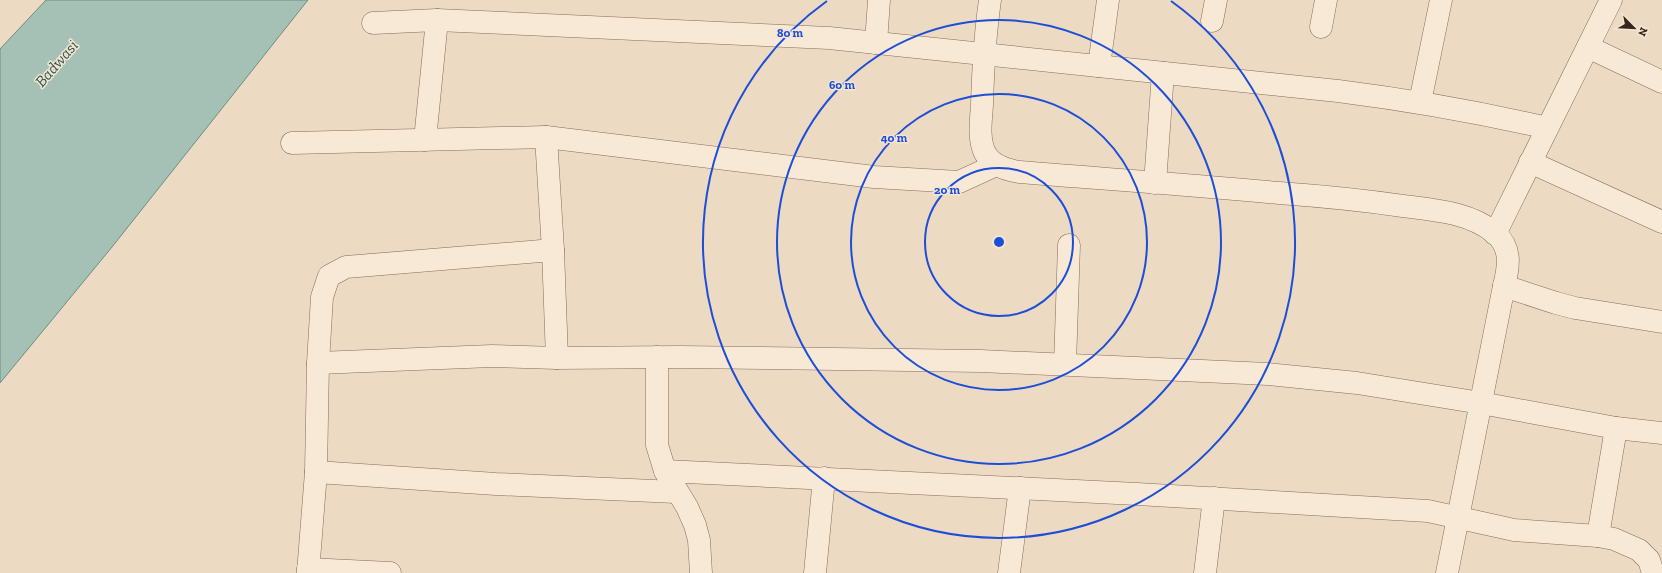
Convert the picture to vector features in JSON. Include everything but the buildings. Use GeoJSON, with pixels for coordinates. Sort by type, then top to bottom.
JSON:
{"type":"FeatureCollection","features":[{"type":"Feature","properties":{"kind":"street"},"geometry":{"type":"LineString","coordinates":[[876,43],[879,0]]}},
{"type":"Feature","properties":{"kind":"street"},"geometry":{"type":"LineString","coordinates":[[990,0],[983,55],[981,134],[986,154],[996,165],[1005,169],[1019,172],[1154,182],[1385,203],[1444,212],[1475,221],[1495,234],[1502,241],[1509,258],[1509,267],[1447,573]]}},
{"type":"Feature","properties":{"kind":"street"},"geometry":{"type":"LineString","coordinates":[[1100,66],[1108,0]]}},
{"type":"Feature","properties":{"kind":"street"},"geometry":{"type":"LineString","coordinates":[[1212,21],[1216,0]]}},
{"type":"Feature","properties":{"kind":"street"},"geometry":{"type":"LineString","coordinates":[[1321,27],[1326,0]]}},
{"type":"Feature","properties":{"kind":"street"},"geometry":{"type":"LineString","coordinates":[[1420,102],[1441,0]]}},
{"type":"Feature","properties":{"kind":"street"},"geometry":{"type":"LineString","coordinates":[[1495,234],[1611,0]]}},
{"type":"Feature","properties":{"kind":"street"},"geometry":{"type":"LineString","coordinates":[[425,140],[437,20]]}},
{"type":"Feature","properties":{"kind":"street"},"geometry":{"type":"LineString","coordinates":[[373,23],[437,20],[829,38],[1338,91],[1420,102],[1505,118],[1547,128]]}},
{"type":"Feature","properties":{"kind":"street"},"geometry":{"type":"LineString","coordinates":[[1588,47],[1662,82]]}},
{"type":"Feature","properties":{"kind":"street"},"geometry":{"type":"LineString","coordinates":[[1154,182],[1164,73]]}},
{"type":"Feature","properties":{"kind":"street"},"geometry":{"type":"LineString","coordinates":[[292,143],[546,137],[874,177],[959,182],[996,165]]}},
{"type":"Feature","properties":{"kind":"street"},"geometry":{"type":"LineString","coordinates":[[546,137],[554,250],[557,358]]}},
{"type":"Feature","properties":{"kind":"street"},"geometry":{"type":"LineString","coordinates":[[1530,162],[1662,222]]}},
{"type":"Feature","properties":{"kind":"street"},"geometry":{"type":"LineString","coordinates":[[1065,364],[1069,245]]}},
{"type":"Feature","properties":{"kind":"street"},"geometry":{"type":"LineString","coordinates":[[390,573],[308,571],[316,472],[318,363],[322,297],[329,276],[346,267],[554,250]]}},
{"type":"Feature","properties":{"kind":"street"},"geometry":{"type":"LineString","coordinates":[[1504,286],[1575,308],[1662,322]]}},
{"type":"Feature","properties":{"kind":"street"},"geometry":{"type":"LineString","coordinates":[[318,363],[492,356],[557,358],[657,357],[980,360],[1268,374],[1357,383],[1481,403],[1616,428],[1662,433]]}},
{"type":"Feature","properties":{"kind":"street"},"geometry":{"type":"LineString","coordinates":[[657,357],[657,445],[665,470],[676,492],[687,507],[695,525],[699,540],[701,573]]}},
{"type":"Feature","properties":{"kind":"street"},"geometry":{"type":"LineString","coordinates":[[1598,536],[1616,428]]}},
{"type":"Feature","properties":{"kind":"street"},"geometry":{"type":"LineString","coordinates":[[665,470],[1214,498],[1428,511],[1514,530],[1598,536],[1628,544],[1639,550],[1655,565]]}},
{"type":"Feature","properties":{"kind":"street"},"geometry":{"type":"LineString","coordinates":[[316,472],[496,484],[676,492]]}},
{"type":"Feature","properties":{"kind":"street"},"geometry":{"type":"LineString","coordinates":[[815,573],[824,478]]}},
{"type":"Feature","properties":{"kind":"street"},"geometry":{"type":"LineString","coordinates":[[1009,573],[1020,488]]}},
{"type":"Feature","properties":{"kind":"street"},"geometry":{"type":"LineString","coordinates":[[1205,573],[1214,498]]}},
{"type":"Feature","properties":{"kind":"water","name":"Badwasi"},"geometry":{"type":"Polygon","coordinates":[[[46,0],[308,0],[112,247],[0,383],[0,49],[46,0]]]}}]}
